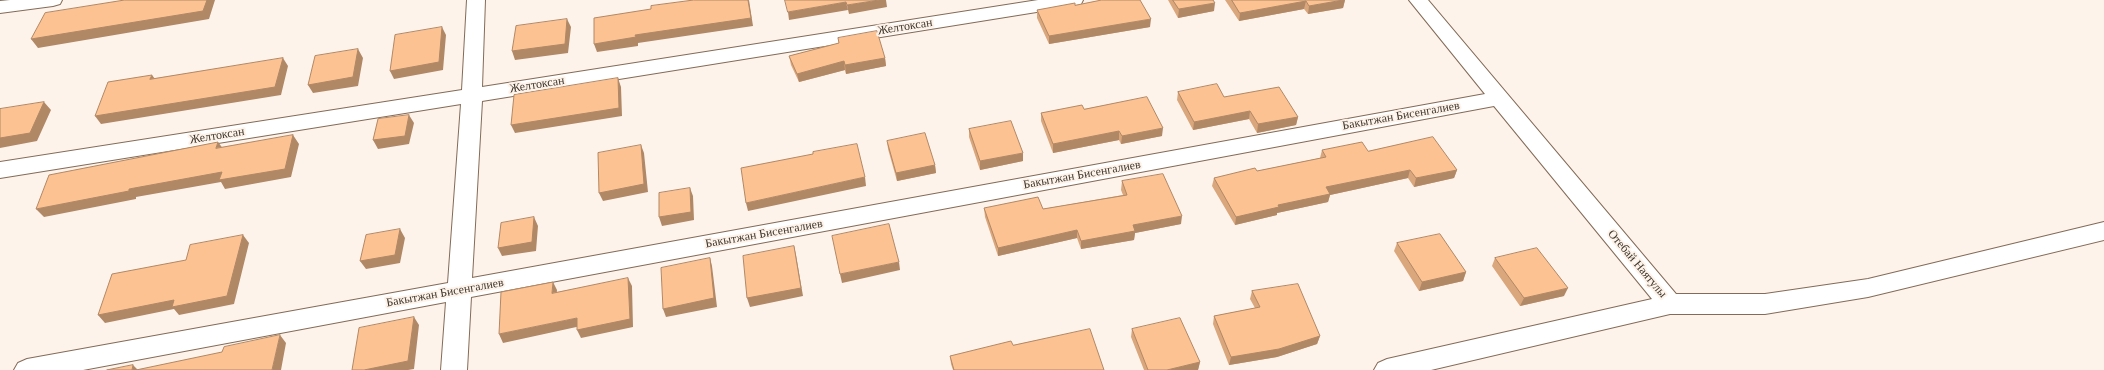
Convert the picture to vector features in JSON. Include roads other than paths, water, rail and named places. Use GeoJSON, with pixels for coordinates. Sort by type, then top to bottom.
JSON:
{"type":"FeatureCollection","features":[{"type":"Feature","properties":{"kind":"street"},"geometry":{"type":"LineString","coordinates":[[0,7],[52,0]]}},
{"type":"Feature","properties":{"kind":"street"},"geometry":{"type":"LineString","coordinates":[[454,370],[458,290],[472,95],[476,0]]}},
{"type":"Feature","properties":{"kind":"street","name":"Желтоксан"},"geometry":{"type":"LineString","coordinates":[[0,170],[1074,0]]}},
{"type":"Feature","properties":{"kind":"street","name":"Отебай Наятулы"},"geometry":{"type":"LineString","coordinates":[[1387,370],[1670,304],[1418,0]]}},
{"type":"Feature","properties":{"kind":"street","name":"Бакытжан Бисенгалиев"},"geometry":{"type":"LineString","coordinates":[[27,370],[1500,98]]}},
{"type":"Feature","properties":{"kind":"street"},"geometry":{"type":"LineString","coordinates":[[1670,304],[1765,304],[1868,288],[2104,231]]}}]}
